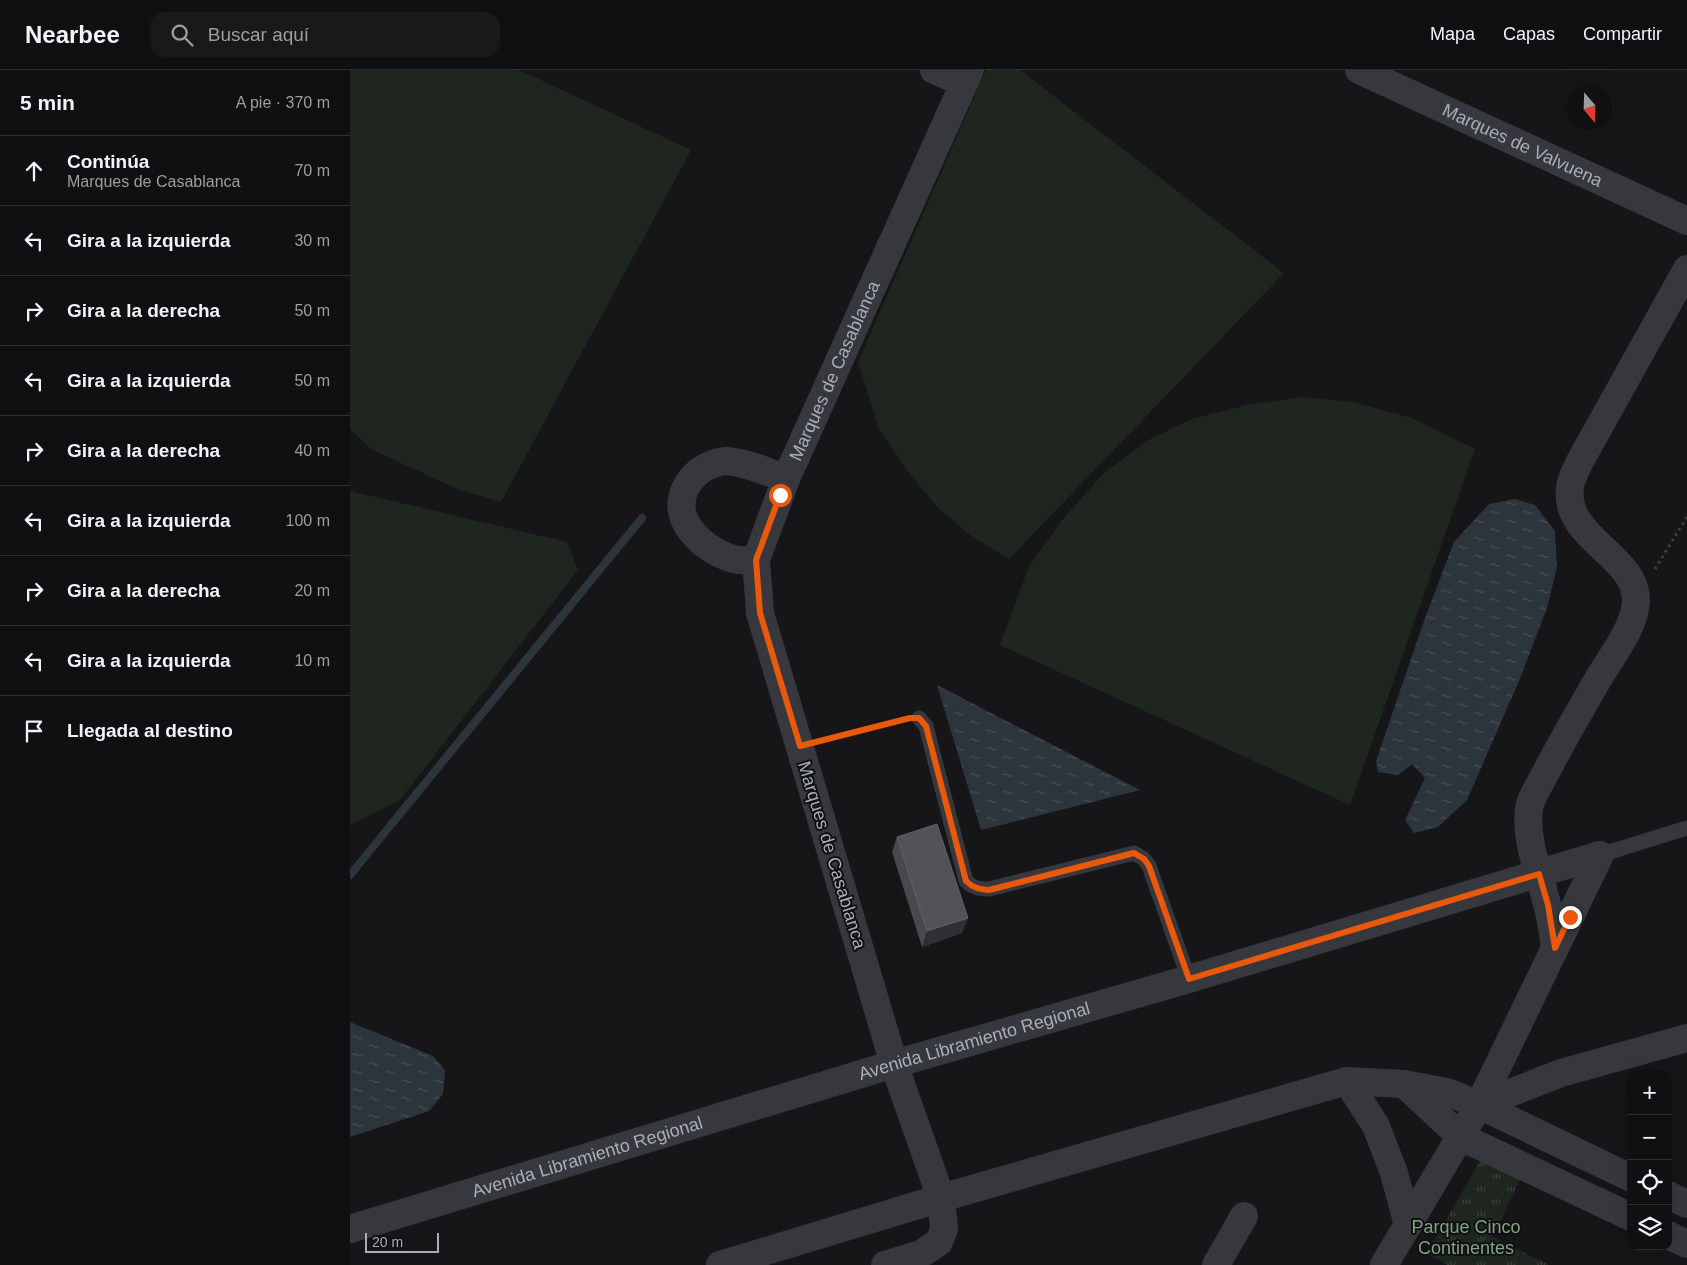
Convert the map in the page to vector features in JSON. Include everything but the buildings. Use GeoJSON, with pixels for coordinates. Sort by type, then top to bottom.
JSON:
{"type":"FeatureCollection","features":[{"type":"Feature","properties":{"kind":"street"},"geometry":{"type":"LineString","coordinates":[[934,70],[967,76]]}},
{"type":"Feature","properties":{"kind":"street","name":"Marques de Valvuena"},"geometry":{"type":"LineString","coordinates":[[1359,70],[1687,221]]}},
{"type":"Feature","properties":{"kind":"street","name":"Marques de Casablanca"},"geometry":{"type":"LineString","coordinates":[[885,1265],[921,1254],[939,1242],[944,1229],[941,1198],[894,1064],[760,613],[756,560],[786,479],[967,76]]}},
{"type":"Feature","properties":{"kind":"street"},"geometry":{"type":"LineString","coordinates":[[1555,948],[1548,905],[1532,852],[1528,828],[1529,805],[1633,619],[1636,599],[1632,582],[1618,562],[1590,537],[1576,519],[1570,504],[1570,487],[1579,462],[1687,269]]}},
{"type":"Feature","properties":{"kind":"street"},"geometry":{"type":"LineString","coordinates":[[756,560],[735,560],[713,549],[693,534],[685,521],[682,508],[684,493],[690,480],[700,470],[713,464],[727,461],[752,466],[786,479]]}},
{"type":"Feature","properties":{"kind":"street"},"geometry":{"type":"LineString","coordinates":[[1384,1265],[1479,1105],[1600,855]]}},
{"type":"Feature","properties":{"kind":"street","name":"Avenida Libramiento Regional"},"geometry":{"type":"LineString","coordinates":[[350,1229],[894,1064],[1189,979],[1600,855]]}},
{"type":"Feature","properties":{"kind":"street"},"geometry":{"type":"LineString","coordinates":[[1479,1105],[1561,1073],[1687,1038]]}},
{"type":"Feature","properties":{"kind":"street"},"geometry":{"type":"LineString","coordinates":[[720,1265],[941,1198],[1347,1081],[1404,1084],[1447,1092],[1479,1105],[1627,1176]]}},
{"type":"Feature","properties":{"kind":"street"},"geometry":{"type":"LineString","coordinates":[[1347,1081],[1376,1126],[1394,1173],[1408,1225]]}},
{"type":"Feature","properties":{"kind":"street"},"geometry":{"type":"LineString","coordinates":[[1404,1084],[1461,1136],[1627,1215]]}},
{"type":"Feature","properties":{"kind":"street"},"geometry":{"type":"LineString","coordinates":[[1672,1197],[1687,1204]]}},
{"type":"Feature","properties":{"kind":"street"},"geometry":{"type":"LineString","coordinates":[[1216,1265],[1244,1216]]}},
{"type":"Feature","properties":{"kind":"street"},"geometry":{"type":"LineString","coordinates":[[1672,1237],[1687,1244]]}},
{"type":"Feature","properties":{"kind":"lane"},"geometry":{"type":"LineString","coordinates":[[919,718],[926,726],[966,881],[971,886],[989,890],[1134,853],[1144,859],[1149,866],[1189,979]]}},
{"type":"Feature","properties":{"kind":"lane"},"geometry":{"type":"LineString","coordinates":[[1600,855],[1687,828]]}},
{"type":"Feature","properties":{"kind":"path"},"geometry":{"type":"LineString","coordinates":[[1636,599],[1687,517]]}},
{"type":"Feature","properties":{"kind":"path"},"geometry":{"type":"LineString","coordinates":[[800,746],[910,718],[919,718]]}},
{"type":"Feature","properties":{"kind":"green space"},"geometry":{"type":"Polygon","coordinates":[[[350,70],[519,70],[691,150],[501,502],[457,489],[371,449],[350,429],[350,70]]]}},
{"type":"Feature","properties":{"kind":"green space"},"geometry":{"type":"Polygon","coordinates":[[[986,70],[1020,70],[1284,273],[1009,559],[970,535],[937,507],[906,469],[879,429],[858,362],[986,70]]]}},
{"type":"Feature","properties":{"kind":"green space"},"geometry":{"type":"Polygon","coordinates":[[[1302,397],[1353,402],[1412,418],[1475,449],[1350,805],[1000,645],[1029,566],[1062,520],[1104,473],[1150,439],[1192,419],[1247,405],[1302,397]]]}},
{"type":"Feature","properties":{"kind":"green space"},"geometry":{"type":"Polygon","coordinates":[[[350,491],[567,542],[578,570],[400,800],[350,825],[350,491]]]}},
{"type":"Feature","properties":{"kind":"green space","name":"Parque Cinco Continentes"},"geometry":{"type":"Polygon","coordinates":[[[1481,1159],[1521,1177],[1493,1237],[1549,1265],[1447,1265],[1427,1253],[1481,1159]]]}},
{"type":"Feature","properties":{"kind":"water"},"geometry":{"type":"Polygon","coordinates":[[[1515,499],[1535,505],[1555,531],[1557,567],[1547,608],[1519,681],[1467,800],[1438,827],[1414,833],[1405,820],[1425,778],[1412,764],[1398,775],[1378,772],[1376,761],[1424,621],[1454,542],[1489,504],[1515,499]]]}},
{"type":"Feature","properties":{"kind":"water"},"geometry":{"type":"Polygon","coordinates":[[[937,685],[1140,790],[981,830],[937,685]]]}},
{"type":"Feature","properties":{"kind":"water"},"geometry":{"type":"Polygon","coordinates":[[[350,1022],[433,1056],[445,1070],[443,1094],[429,1111],[350,1137],[350,1022]]]}},
{"type":"Feature","properties":{"kind":"waterway"},"geometry":{"type":"LineString","coordinates":[[350,875],[642,518]]}},
{"type":"Feature","properties":{"kind":"route"},"geometry":{"type":"LineString","coordinates":[[780,495],[756,560],[760,613],[800,746],[910,718],[919,718],[926,726],[966,881],[971,886],[989,890],[1134,853],[1144,859],[1149,866],[1189,979],[1539,874],[1548,905],[1555,948],[1570,917]]}}]}
